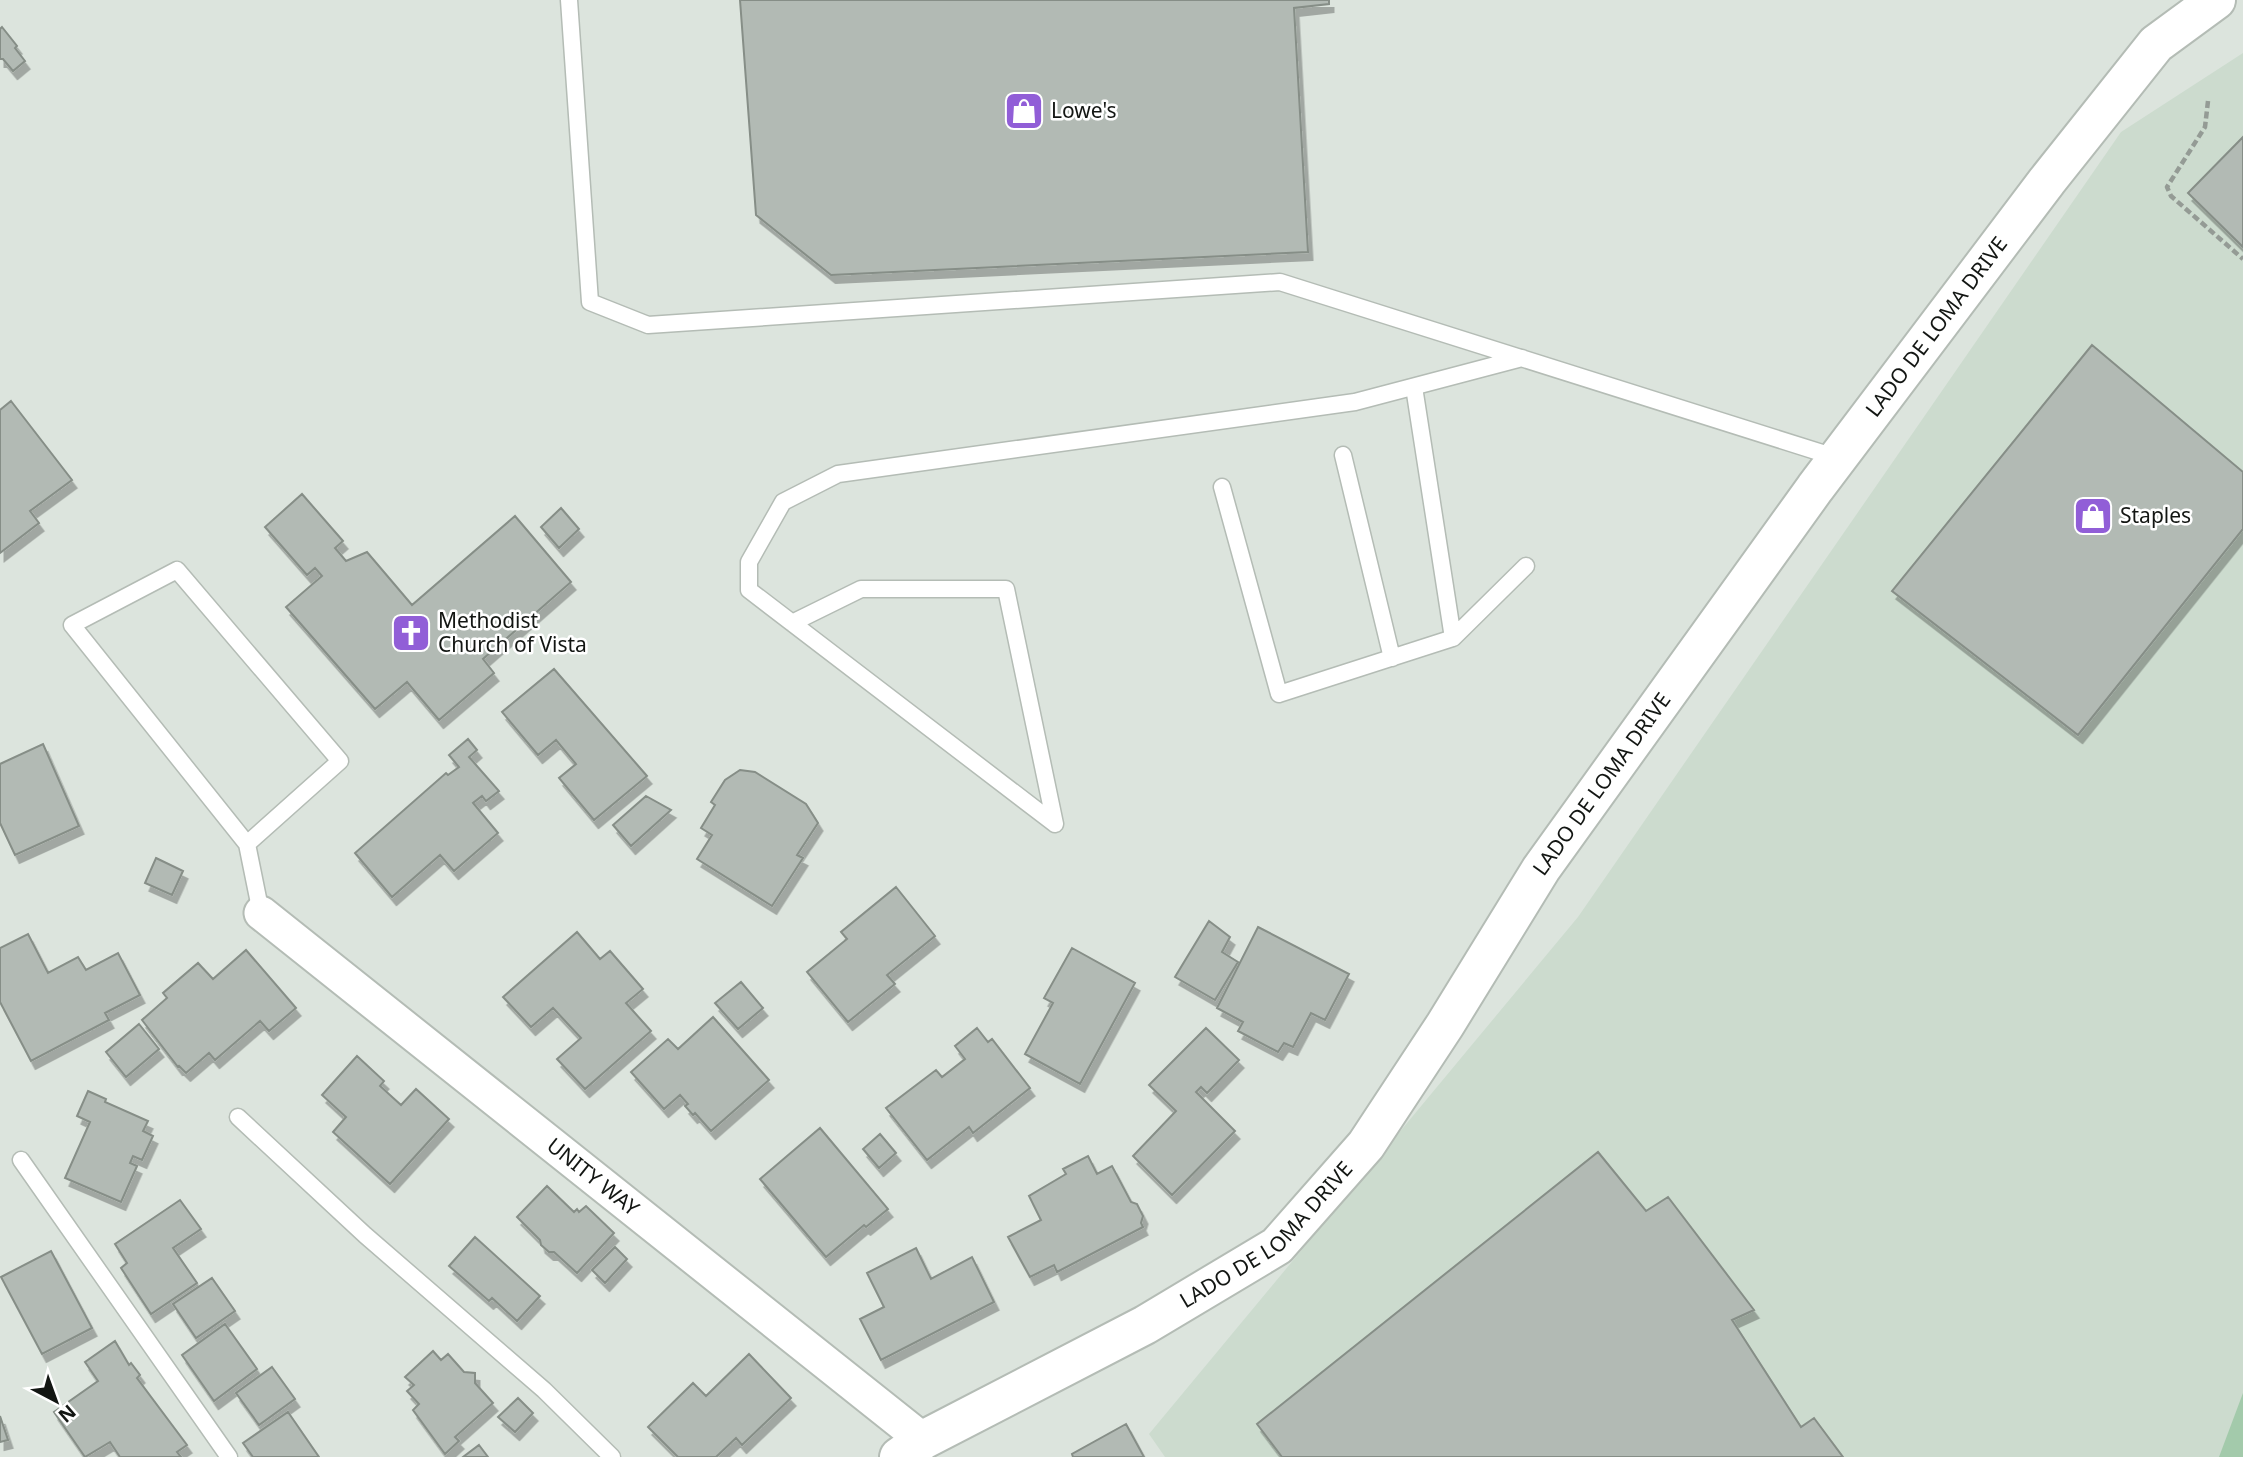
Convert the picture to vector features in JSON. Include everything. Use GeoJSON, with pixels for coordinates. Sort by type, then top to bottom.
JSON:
{"type":"FeatureCollection","features":[{"type":"Feature","properties":{"kind":"street","name":"LADO DE LOMA DRIVE"},"geometry":{"type":"LineString","coordinates":[[911,1449],[1145,1325],[1277,1246],[1366,1144],[1445,1026],[1541,869],[1838,458],[2047,181],[2155,44],[2216,0]]}},
{"type":"Feature","properties":{"kind":"street","name":"UNITY WAY"},"geometry":{"type":"LineString","coordinates":[[261,913],[911,1449]]}},
{"type":"Feature","properties":{"kind":"lane"},"geometry":{"type":"LineString","coordinates":[[569,0],[590,302],[649,325],[1280,282],[1838,458]]}},
{"type":"Feature","properties":{"kind":"lane"},"geometry":{"type":"LineString","coordinates":[[792,623],[861,589],[1006,589],[1055,824],[946,740],[792,623],[749,590],[748,562],[783,502],[838,474],[1356,402],[1522,358]]}},
{"type":"Feature","properties":{"kind":"lane"},"geometry":{"type":"LineString","coordinates":[[1414,387],[1453,638]]}},
{"type":"Feature","properties":{"kind":"lane"},"geometry":{"type":"LineString","coordinates":[[1343,455],[1392,658]]}},
{"type":"Feature","properties":{"kind":"lane"},"geometry":{"type":"LineString","coordinates":[[1222,487],[1279,694],[1453,638],[1526,566]]}},
{"type":"Feature","properties":{"kind":"lane"},"geometry":{"type":"LineString","coordinates":[[247,844],[340,761],[177,570],[72,625],[247,844],[261,913]]}},
{"type":"Feature","properties":{"kind":"lane"},"geometry":{"type":"LineString","coordinates":[[238,1117],[365,1236],[544,1390],[611,1457]]}},
{"type":"Feature","properties":{"kind":"lane"},"geometry":{"type":"LineString","coordinates":[[21,1160],[229,1457]]}},
{"type":"Feature","properties":{"kind":"path"},"geometry":{"type":"LineString","coordinates":[[2207,101],[2205,127],[2167,187],[2171,196],[2243,259]]}},
{"type":"Feature","properties":{"kind":"shaded area"},"geometry":{"type":"Polygon","coordinates":[[[2243,53],[2243,1457],[1165,1457],[1149,1434],[1578,917],[2121,132],[2243,53]]]}},
{"type":"Feature","properties":{"kind":"green space"},"geometry":{"type":"Polygon","coordinates":[[[2243,1393],[2243,1457],[2219,1457],[2243,1393]]]}},
{"type":"Feature","properties":{"kind":"building","name":"Lowe's"},"geometry":{"type":"Polygon","coordinates":[[[740,0],[1329,0],[1329,4],[1294,8],[1308,252],[831,275],[756,215],[740,0]]]}},
{"type":"Feature","properties":{"kind":"building"},"geometry":{"type":"Polygon","coordinates":[[[2,27],[25,61],[13,71],[0,59],[2,27]]]}},
{"type":"Feature","properties":{"kind":"building"},"geometry":{"type":"Polygon","coordinates":[[[2243,137],[2243,247],[2188,193],[2243,137]]]}},
{"type":"Feature","properties":{"kind":"building"},"geometry":{"type":"Polygon","coordinates":[[[2092,345],[2243,472],[2243,529],[2078,735],[1892,591],[2092,345]]]}},
{"type":"Feature","properties":{"kind":"building"},"geometry":{"type":"Polygon","coordinates":[[[11,401],[72,480],[30,511],[39,523],[0,553],[0,410],[11,401]]]}},
{"type":"Feature","properties":{"kind":"building","name":"Methodist Church of Vista"},"geometry":{"type":"Polygon","coordinates":[[[302,494],[343,541],[335,548],[346,561],[367,552],[412,605],[515,516],[571,582],[483,659],[494,673],[439,720],[407,682],[375,709],[286,607],[322,576],[315,568],[307,575],[265,527],[302,494]]]}},
{"type":"Feature","properties":{"kind":"building"},"geometry":{"type":"Polygon","coordinates":[[[561,508],[579,529],[559,548],[541,527],[561,508]]]}},
{"type":"Feature","properties":{"kind":"building"},"geometry":{"type":"Polygon","coordinates":[[[554,669],[647,776],[594,820],[559,778],[576,764],[556,740],[538,755],[502,712],[554,669]]]}},
{"type":"Feature","properties":{"kind":"building"},"geometry":{"type":"Polygon","coordinates":[[[468,739],[477,750],[469,757],[499,791],[486,801],[482,796],[473,803],[498,833],[454,871],[440,855],[392,897],[355,853],[446,773],[448,775],[459,767],[449,755],[468,739]]]}},
{"type":"Feature","properties":{"kind":"building"},"geometry":{"type":"Polygon","coordinates":[[[43,744],[79,826],[15,855],[0,823],[0,764],[43,744]]]}},
{"type":"Feature","properties":{"kind":"building"},"geometry":{"type":"Polygon","coordinates":[[[740,770],[755,772],[806,804],[818,823],[797,855],[803,858],[772,906],[697,859],[712,835],[701,828],[715,805],[711,802],[725,780],[740,770]]]}},
{"type":"Feature","properties":{"kind":"building"},"geometry":{"type":"Polygon","coordinates":[[[646,796],[671,810],[631,846],[613,825],[646,796]]]}},
{"type":"Feature","properties":{"kind":"building"},"geometry":{"type":"Polygon","coordinates":[[[156,858],[183,871],[172,895],[145,883],[156,858]]]}},
{"type":"Feature","properties":{"kind":"building"},"geometry":{"type":"Polygon","coordinates":[[[896,887],[935,936],[887,975],[895,984],[848,1022],[807,972],[847,939],[841,932],[896,887]]]}},
{"type":"Feature","properties":{"kind":"building"},"geometry":{"type":"Polygon","coordinates":[[[1209,921],[1230,937],[1222,952],[1238,962],[1215,1000],[1175,977],[1209,921]]]}},
{"type":"Feature","properties":{"kind":"building"},"geometry":{"type":"Polygon","coordinates":[[[1258,927],[1349,974],[1325,1020],[1311,1013],[1293,1047],[1284,1043],[1278,1052],[1238,1031],[1243,1022],[1217,1008],[1258,927]]]}},
{"type":"Feature","properties":{"kind":"building"},"geometry":{"type":"Polygon","coordinates":[[[577,932],[600,959],[610,951],[643,989],[626,1003],[651,1031],[585,1089],[557,1059],[581,1038],[553,1008],[531,1027],[503,997],[577,932]]]}},
{"type":"Feature","properties":{"kind":"building"},"geometry":{"type":"Polygon","coordinates":[[[28,934],[48,973],[78,957],[86,970],[118,953],[140,995],[105,1013],[109,1020],[31,1061],[0,1002],[0,948],[28,934]]]}},
{"type":"Feature","properties":{"kind":"building"},"geometry":{"type":"Polygon","coordinates":[[[1072,948],[1135,983],[1080,1084],[1025,1054],[1053,1003],[1044,998],[1072,948]]]}},
{"type":"Feature","properties":{"kind":"building"},"geometry":{"type":"Polygon","coordinates":[[[246,950],[296,1008],[269,1031],[260,1021],[215,1060],[209,1053],[186,1073],[178,1067],[142,1020],[167,998],[163,993],[198,963],[213,979],[246,950]]]}},
{"type":"Feature","properties":{"kind":"building"},"geometry":{"type":"Polygon","coordinates":[[[741,982],[763,1008],[738,1029],[715,1003],[741,982]]]}},
{"type":"Feature","properties":{"kind":"building"},"geometry":{"type":"Polygon","coordinates":[[[713,1017],[769,1080],[711,1131],[685,1106],[688,1104],[680,1095],[664,1109],[631,1072],[668,1039],[678,1049],[713,1017]]]}},
{"type":"Feature","properties":{"kind":"building"},"geometry":{"type":"Polygon","coordinates":[[[139,1024],[159,1049],[126,1077],[106,1052],[139,1024]]]}},
{"type":"Feature","properties":{"kind":"building"},"geometry":{"type":"Polygon","coordinates":[[[977,1028],[988,1042],[992,1039],[1030,1088],[973,1133],[969,1127],[927,1160],[886,1108],[936,1070],[942,1077],[965,1059],[955,1046],[977,1028]]]}},
{"type":"Feature","properties":{"kind":"building"},"geometry":{"type":"Polygon","coordinates":[[[1206,1028],[1239,1060],[1207,1093],[1201,1087],[1196,1092],[1235,1131],[1172,1195],[1133,1156],[1176,1111],[1149,1085],[1206,1028]]]}},
{"type":"Feature","properties":{"kind":"building"},"geometry":{"type":"Polygon","coordinates":[[[357,1056],[384,1081],[380,1086],[401,1105],[416,1089],[449,1119],[390,1184],[333,1132],[346,1117],[322,1095],[357,1056]]]}},
{"type":"Feature","properties":{"kind":"building"},"geometry":{"type":"Polygon","coordinates":[[[88,1091],[106,1099],[105,1102],[148,1121],[143,1131],[153,1136],[142,1160],[133,1156],[130,1163],[137,1166],[121,1202],[65,1178],[90,1122],[77,1116],[88,1091]]]}},
{"type":"Feature","properties":{"kind":"building"},"geometry":{"type":"Polygon","coordinates":[[[820,1128],[888,1209],[826,1257],[760,1179],[820,1128]]]}},
{"type":"Feature","properties":{"kind":"building"},"geometry":{"type":"Polygon","coordinates":[[[880,1134],[896,1153],[879,1168],[863,1149],[880,1134]]]}},
{"type":"Feature","properties":{"kind":"building"},"geometry":{"type":"Polygon","coordinates":[[[1598,1152],[1646,1211],[1668,1197],[1754,1310],[1732,1320],[1801,1427],[1814,1418],[1843,1457],[1282,1457],[1257,1424],[1598,1152]]]}},
{"type":"Feature","properties":{"kind":"building"},"geometry":{"type":"Polygon","coordinates":[[[1088,1156],[1097,1174],[1112,1166],[1131,1202],[1137,1204],[1143,1216],[1143,1227],[1057,1272],[1054,1265],[1030,1277],[1008,1237],[1041,1220],[1029,1196],[1066,1174],[1063,1169],[1088,1156]]]}},
{"type":"Feature","properties":{"kind":"building"},"geometry":{"type":"Polygon","coordinates":[[[547,1186],[574,1212],[577,1209],[579,1212],[586,1206],[614,1233],[577,1273],[554,1252],[549,1252],[541,1245],[540,1240],[517,1217],[547,1186]]]}},
{"type":"Feature","properties":{"kind":"building"},"geometry":{"type":"Polygon","coordinates":[[[180,1200],[201,1229],[173,1248],[197,1283],[151,1314],[121,1268],[127,1263],[115,1244],[180,1200]]]}},
{"type":"Feature","properties":{"kind":"building"},"geometry":{"type":"Polygon","coordinates":[[[475,1237],[540,1296],[517,1321],[492,1298],[489,1301],[449,1266],[475,1237]]]}},
{"type":"Feature","properties":{"kind":"building"},"geometry":{"type":"Polygon","coordinates":[[[615,1247],[627,1259],[605,1283],[592,1270],[615,1247]]]}},
{"type":"Feature","properties":{"kind":"building"},"geometry":{"type":"Polygon","coordinates":[[[916,1248],[931,1279],[972,1257],[994,1302],[881,1360],[860,1319],[884,1307],[867,1273],[916,1248]]]}},
{"type":"Feature","properties":{"kind":"building"},"geometry":{"type":"Polygon","coordinates":[[[51,1251],[92,1328],[42,1354],[1,1277],[51,1251]]]}},
{"type":"Feature","properties":{"kind":"building"},"geometry":{"type":"Polygon","coordinates":[[[212,1278],[235,1311],[196,1338],[173,1304],[212,1278]]]}},
{"type":"Feature","properties":{"kind":"building"},"geometry":{"type":"Polygon","coordinates":[[[225,1324],[257,1369],[214,1401],[182,1355],[225,1324]]]}},
{"type":"Feature","properties":{"kind":"building"},"geometry":{"type":"Polygon","coordinates":[[[115,1341],[129,1365],[131,1363],[140,1375],[137,1378],[187,1445],[177,1452],[181,1457],[120,1457],[110,1442],[85,1457],[54,1412],[98,1381],[85,1362],[115,1341]]]}},
{"type":"Feature","properties":{"kind":"building"},"geometry":{"type":"Polygon","coordinates":[[[433,1351],[441,1360],[448,1354],[464,1372],[475,1373],[475,1383],[493,1403],[455,1437],[459,1441],[445,1454],[413,1410],[419,1404],[407,1391],[414,1385],[405,1377],[433,1351]]]}},
{"type":"Feature","properties":{"kind":"building"},"geometry":{"type":"Polygon","coordinates":[[[749,1354],[791,1398],[742,1445],[736,1438],[716,1457],[678,1457],[648,1427],[693,1383],[706,1396],[749,1354]]]}},
{"type":"Feature","properties":{"kind":"building"},"geometry":{"type":"Polygon","coordinates":[[[272,1367],[295,1399],[259,1425],[236,1393],[272,1367]]]}},
{"type":"Feature","properties":{"kind":"building"},"geometry":{"type":"Polygon","coordinates":[[[518,1398],[533,1413],[515,1432],[498,1417],[518,1398]]]}},
{"type":"Feature","properties":{"kind":"building"},"geometry":{"type":"Polygon","coordinates":[[[288,1412],[319,1457],[253,1457],[243,1443],[288,1412]]]}},
{"type":"Feature","properties":{"kind":"building"},"geometry":{"type":"Polygon","coordinates":[[[0,1416],[8,1440],[0,1442],[0,1416]]]}},
{"type":"Feature","properties":{"kind":"building"},"geometry":{"type":"Polygon","coordinates":[[[1126,1424],[1144,1457],[1073,1457],[1072,1454],[1126,1424]]]}},
{"type":"Feature","properties":{"kind":"building"},"geometry":{"type":"Polygon","coordinates":[[[479,1445],[488,1457],[463,1457],[479,1445]]]}},
{"type":"Feature","properties":{"kind":"place","name":"Lowe's"},"geometry":{"type":"Point","coordinates":[1024,111]}},
{"type":"Feature","properties":{"kind":"place","name":"Staples"},"geometry":{"type":"Point","coordinates":[2093,516]}},
{"type":"Feature","properties":{"kind":"place","name":"Methodist Church of Vista"},"geometry":{"type":"Point","coordinates":[411,633]}}]}
